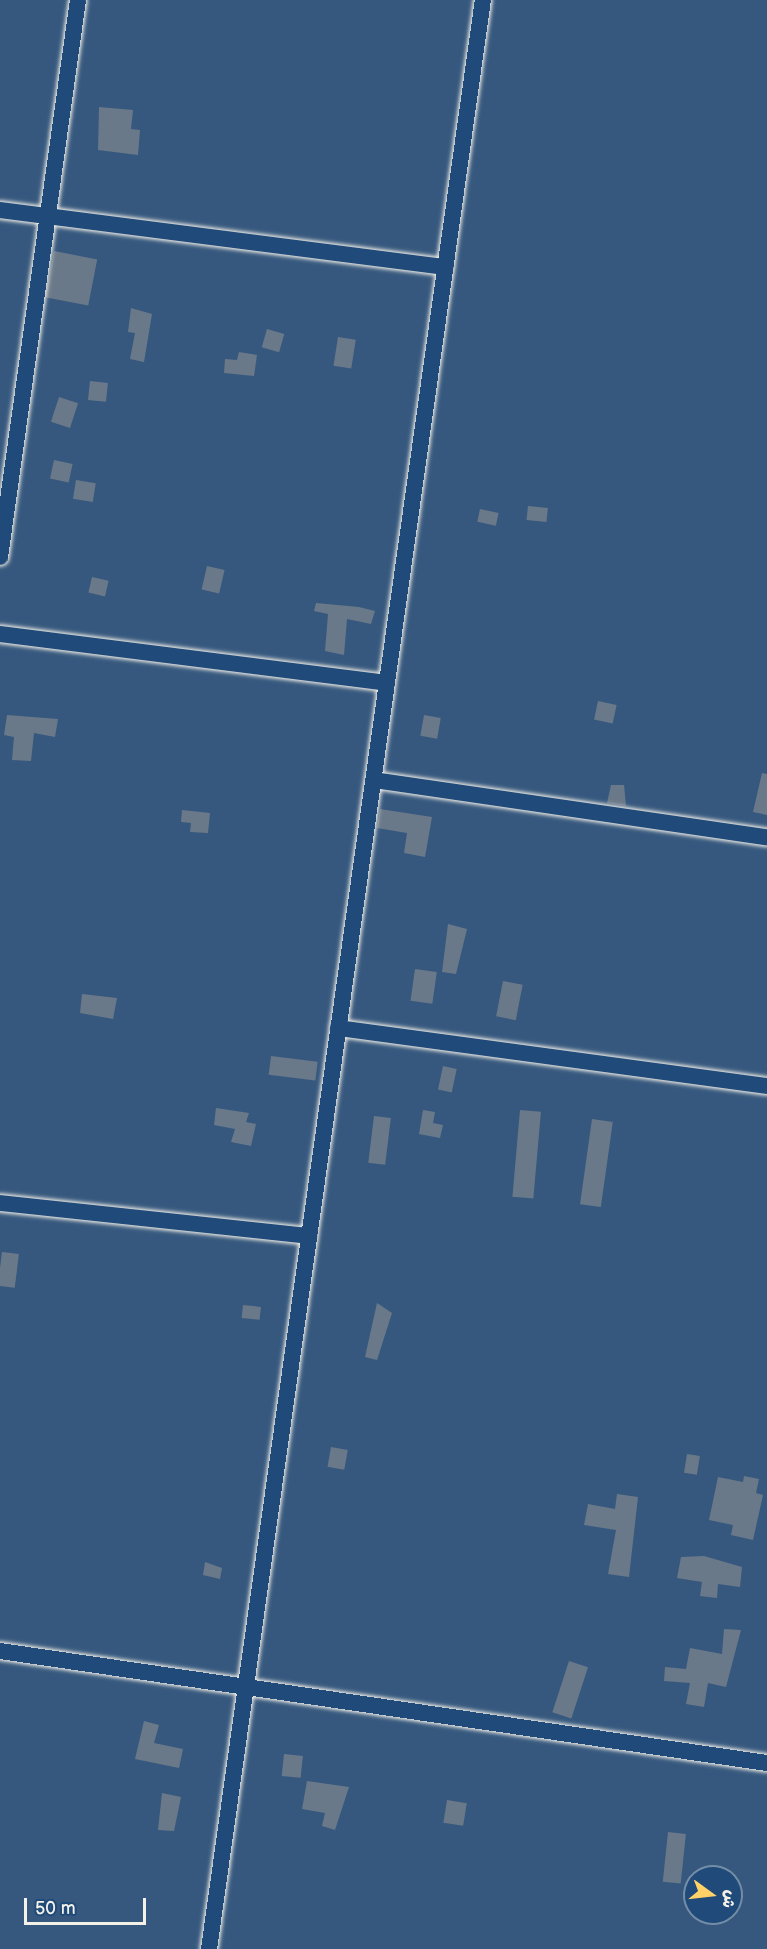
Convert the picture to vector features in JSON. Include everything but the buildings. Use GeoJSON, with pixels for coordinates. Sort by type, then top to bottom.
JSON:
{"type":"FeatureCollection","features":[{"type":"Feature","properties":{"kind":"street"},"geometry":{"type":"LineString","coordinates":[[0,557],[78,0]]}},
{"type":"Feature","properties":{"kind":"street"},"geometry":{"type":"LineString","coordinates":[[209,1949],[483,0]]}},
{"type":"Feature","properties":{"kind":"street"},"geometry":{"type":"LineString","coordinates":[[0,210],[445,267]]}},
{"type":"Feature","properties":{"kind":"street"},"geometry":{"type":"LineString","coordinates":[[0,634],[387,683]]}},
{"type":"Feature","properties":{"kind":"street"},"geometry":{"type":"LineString","coordinates":[[374,780],[767,837]]}},
{"type":"Feature","properties":{"kind":"street"},"geometry":{"type":"LineString","coordinates":[[338,1028],[767,1086]]}},
{"type":"Feature","properties":{"kind":"street"},"geometry":{"type":"LineString","coordinates":[[0,1203],[309,1236]]}},
{"type":"Feature","properties":{"kind":"street"},"geometry":{"type":"LineString","coordinates":[[0,1651],[767,1763]]}}]}
